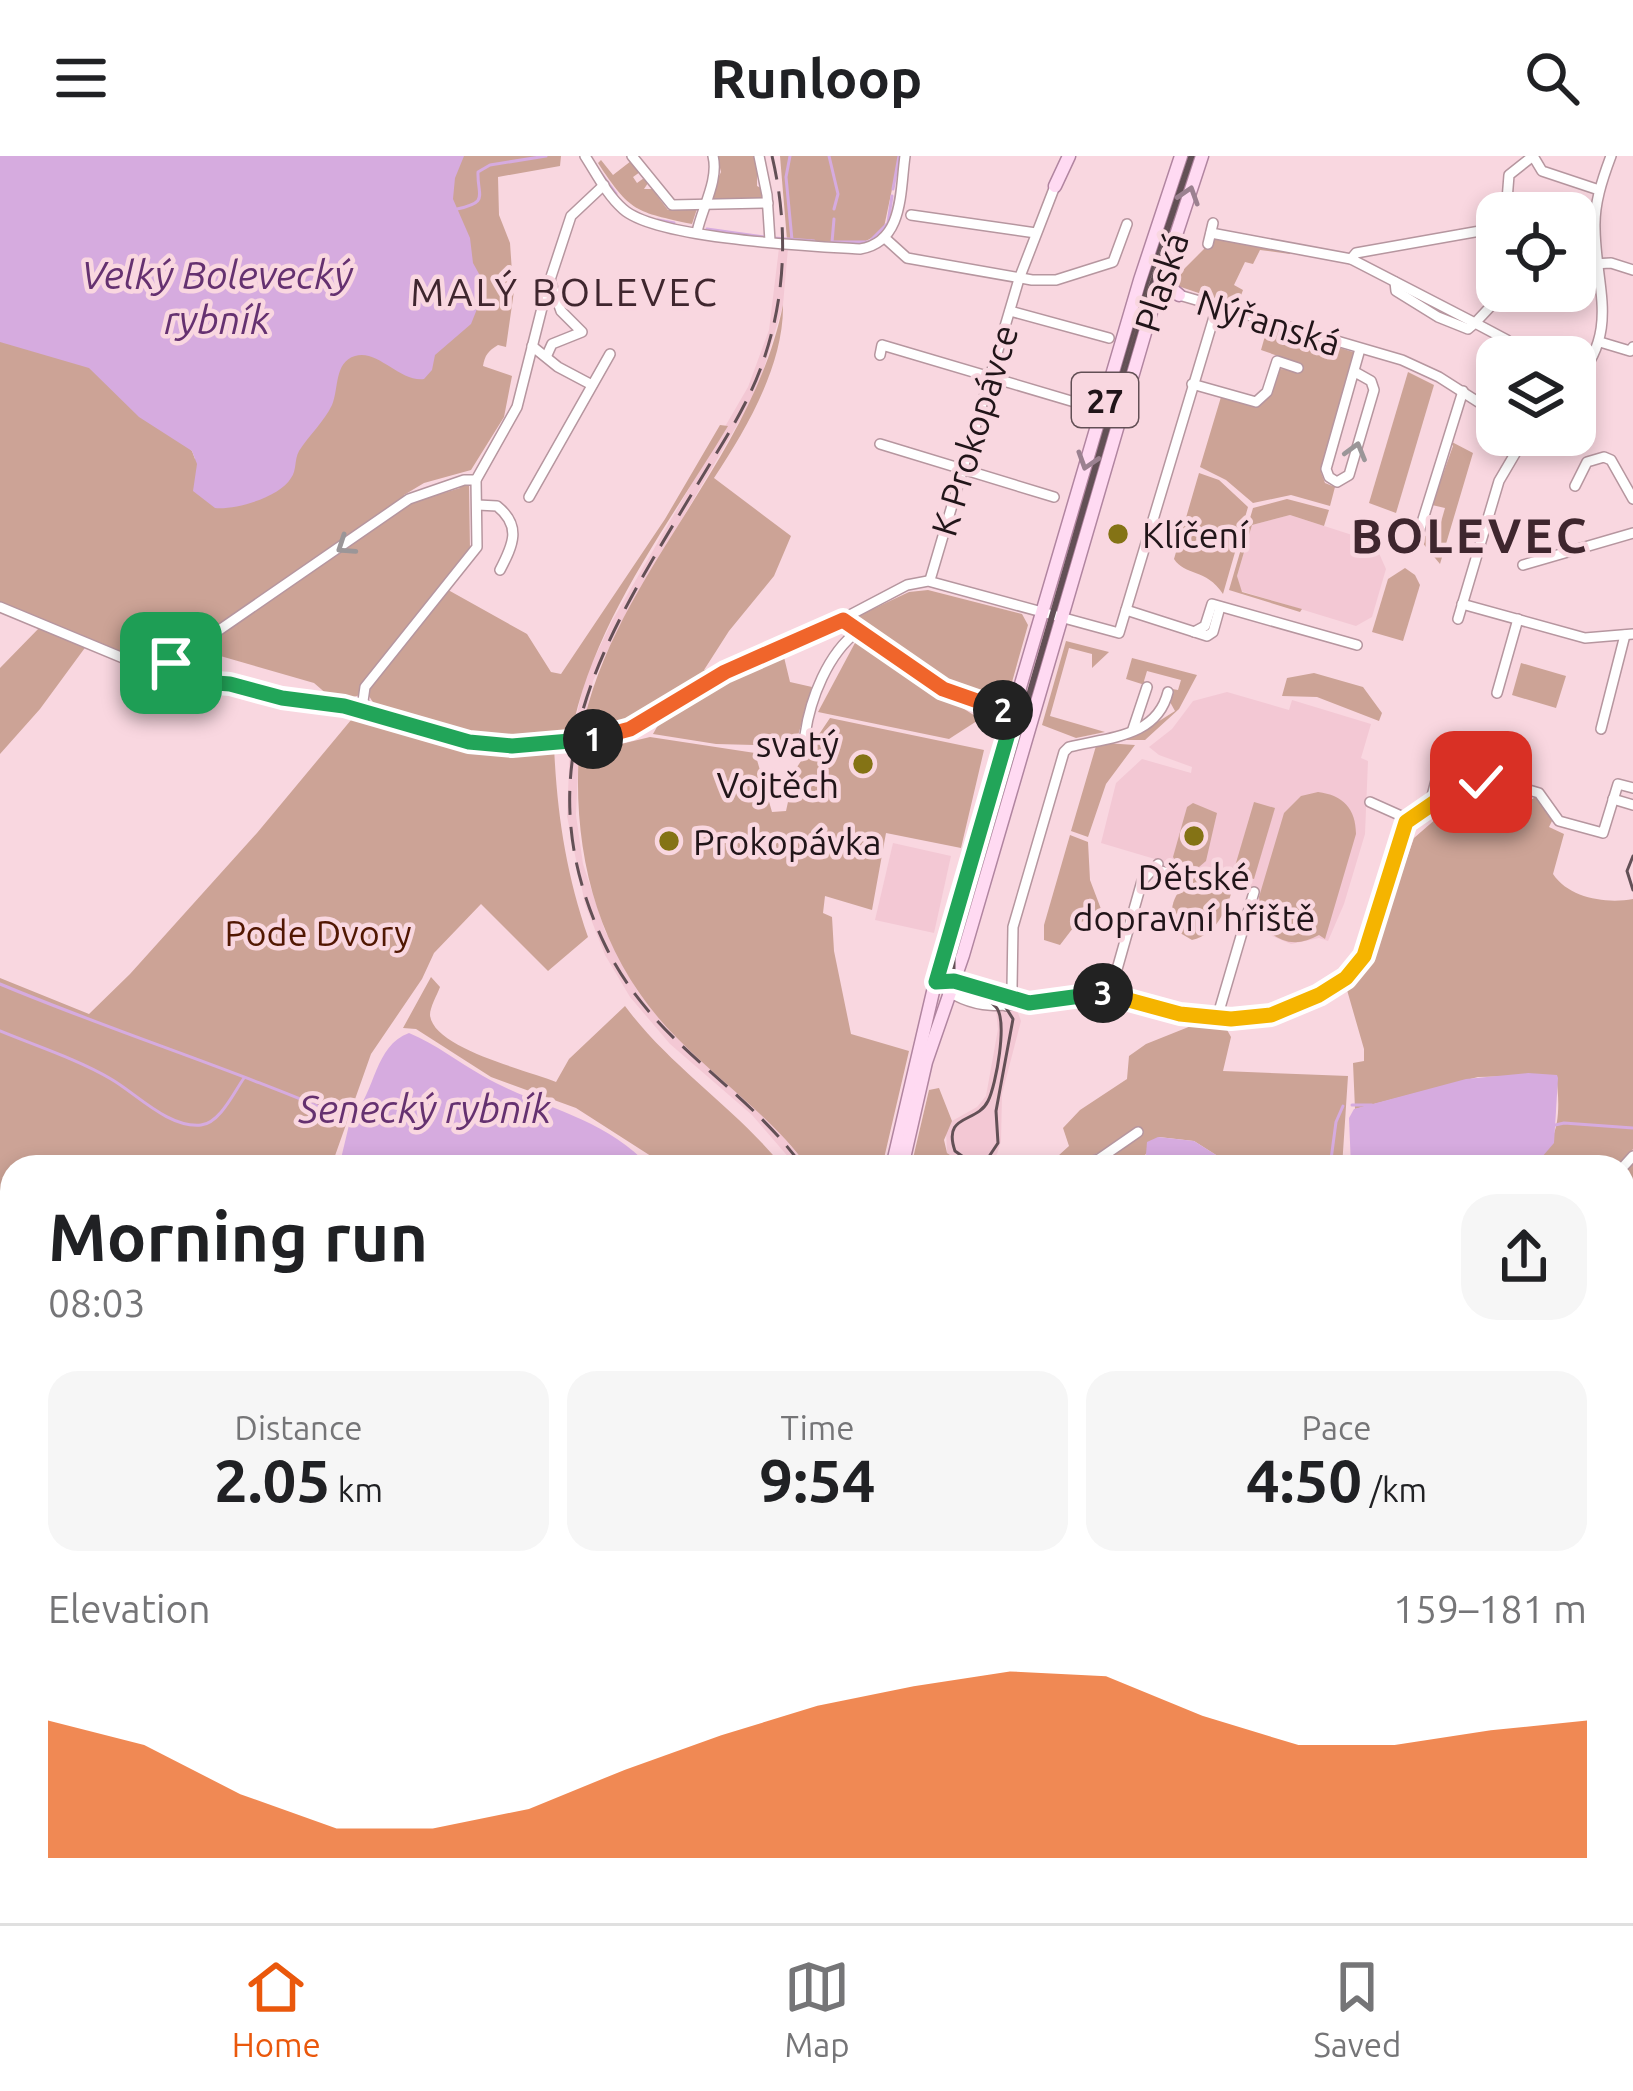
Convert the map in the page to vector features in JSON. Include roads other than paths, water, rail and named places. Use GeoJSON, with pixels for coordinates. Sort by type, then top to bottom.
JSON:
{"type":"FeatureCollection","features":[{"type":"Feature","properties":{"kind":"main road"},"geometry":{"type":"LineString","coordinates":[[1055,186],[1070,156]]}},
{"type":"Feature","properties":{"kind":"main road","name":"Plaská"},"geometry":{"type":"LineString","coordinates":[[895,1155],[936,982],[1148,252],[1181,156]]}},
{"type":"Feature","properties":{"kind":"main road","name":"Plaská"},"geometry":{"type":"LineString","coordinates":[[905,1155],[920,1083],[1202,156]]}},
{"type":"Feature","properties":{"kind":"main road"},"geometry":{"type":"LineString","coordinates":[[1164,269],[1166,283],[1178,295]]}},
{"type":"Feature","properties":{"kind":"main road"},"geometry":{"type":"LineString","coordinates":[[1154,302],[1161,296],[1178,295]]}},
{"type":"Feature","properties":{"kind":"street"},"geometry":{"type":"LineString","coordinates":[[585,156],[631,215],[697,232],[860,249],[886,239],[896,220],[905,156]]}},
{"type":"Feature","properties":{"kind":"street"},"geometry":{"type":"LineString","coordinates":[[632,156],[670,204],[768,203]]}},
{"type":"Feature","properties":{"kind":"street"},"geometry":{"type":"LineString","coordinates":[[697,232],[717,171],[713,156]]}},
{"type":"Feature","properties":{"kind":"street"},"geometry":{"type":"LineString","coordinates":[[759,156],[770,241]]}},
{"type":"Feature","properties":{"kind":"street"},"geometry":{"type":"LineString","coordinates":[[1508,192],[1510,175],[1533,156],[1542,171],[1599,190]]}},
{"type":"Feature","properties":{"kind":"street"},"geometry":{"type":"LineString","coordinates":[[1596,348],[1604,320],[1594,223],[1611,156]]}},
{"type":"Feature","properties":{"kind":"street"},"geometry":{"type":"LineString","coordinates":[[369,713],[364,687],[477,547],[476,480],[517,407],[571,216],[604,185]]}},
{"type":"Feature","properties":{"kind":"street","name":"K Prokopávce"},"geometry":{"type":"LineString","coordinates":[[930,580],[1019,279],[1055,186]]}},
{"type":"Feature","properties":{"kind":"street"},"geometry":{"type":"LineString","coordinates":[[911,214],[1036,233]]}},
{"type":"Feature","properties":{"kind":"street"},"geometry":{"type":"LineString","coordinates":[[886,239],[904,257],[1019,279],[1056,280],[1109,265],[1117,256],[1126,224]]}},
{"type":"Feature","properties":{"kind":"street"},"geometry":{"type":"LineString","coordinates":[[1351,259],[1356,253],[1476,232]]}},
{"type":"Feature","properties":{"kind":"street"},"geometry":{"type":"LineString","coordinates":[[1211,233],[1351,259],[1395,283],[1396,291],[1438,317],[1468,329],[1484,312]]}},
{"type":"Feature","properties":{"kind":"street"},"geometry":{"type":"LineString","coordinates":[[1598,264],[1614,263],[1633,270]]}},
{"type":"Feature","properties":{"kind":"street"},"geometry":{"type":"LineString","coordinates":[[547,355],[552,344],[582,332],[561,311],[550,280]]}},
{"type":"Feature","properties":{"kind":"street","name":"Nýřanská"},"geometry":{"type":"LineString","coordinates":[[1178,295],[1409,363],[1476,400]]}},
{"type":"Feature","properties":{"kind":"street","name":"Plaská"},"geometry":{"type":"LineString","coordinates":[[1126,610],[1217,307]]}},
{"type":"Feature","properties":{"kind":"street"},"geometry":{"type":"LineString","coordinates":[[542,309],[561,311]]}},
{"type":"Feature","properties":{"kind":"street"},"geometry":{"type":"LineString","coordinates":[[1010,311],[1109,338]]}},
{"type":"Feature","properties":{"kind":"street"},"geometry":{"type":"LineString","coordinates":[[1472,321],[1500,336]]}},
{"type":"Feature","properties":{"kind":"street"},"geometry":{"type":"LineString","coordinates":[[1600,342],[1631,349]]}},
{"type":"Feature","properties":{"kind":"street"},"geometry":{"type":"LineString","coordinates":[[880,355],[882,345],[1088,406]]}},
{"type":"Feature","properties":{"kind":"street"},"geometry":{"type":"LineString","coordinates":[[532,346],[592,385]]}},
{"type":"Feature","properties":{"kind":"street","name":"Nýřanská"},"geometry":{"type":"LineString","coordinates":[[1355,372],[1371,381],[1374,390],[1348,475],[1334,481],[1326,469],[1360,350]]}},
{"type":"Feature","properties":{"kind":"street"},"geometry":{"type":"LineString","coordinates":[[529,497],[610,354]]}},
{"type":"Feature","properties":{"kind":"street","name":"Plaská"},"geometry":{"type":"LineString","coordinates":[[1192,384],[1256,402],[1267,392],[1276,362],[1298,368]]}},
{"type":"Feature","properties":{"kind":"street"},"geometry":{"type":"LineString","coordinates":[[1420,532],[1462,391]]}},
{"type":"Feature","properties":{"kind":"street"},"geometry":{"type":"LineString","coordinates":[[880,444],[1054,497]]}},
{"type":"Feature","properties":{"kind":"street"},"geometry":{"type":"LineString","coordinates":[[1458,619],[1499,481],[1514,456]]}},
{"type":"Feature","properties":{"kind":"street"},"geometry":{"type":"LineString","coordinates":[[1575,486],[1587,462],[1604,457],[1611,460],[1633,499]]}},
{"type":"Feature","properties":{"kind":"street"},"geometry":{"type":"LineString","coordinates":[[157,673],[409,499],[476,480]]}},
{"type":"Feature","properties":{"kind":"street"},"geometry":{"type":"LineString","coordinates":[[478,505],[497,506],[512,523],[514,537],[500,570]]}},
{"type":"Feature","properties":{"kind":"street"},"geometry":{"type":"LineString","coordinates":[[1426,510],[1442,513]]}},
{"type":"Feature","properties":{"kind":"street"},"geometry":{"type":"LineString","coordinates":[[1523,565],[1633,533]]}},
{"type":"Feature","properties":{"kind":"street","name":"K Prokopávce"},"geometry":{"type":"LineString","coordinates":[[369,713],[469,742],[512,746],[596,738],[630,729],[725,672],[843,620],[907,585],[930,580],[1043,611]]}},
{"type":"Feature","properties":{"kind":"street"},"geometry":{"type":"LineString","coordinates":[[1462,604],[1585,638],[1629,635],[1601,729]]}},
{"type":"Feature","properties":{"kind":"street"},"geometry":{"type":"LineString","coordinates":[[1043,611],[1119,633],[1126,610],[1194,632],[1203,628],[1216,605],[1357,645]]}},
{"type":"Feature","properties":{"kind":"street"},"geometry":{"type":"LineString","coordinates":[[0,607],[176,680],[230,684],[369,713]]}},
{"type":"Feature","properties":{"kind":"street"},"geometry":{"type":"LineString","coordinates":[[1497,694],[1517,619]]}},
{"type":"Feature","properties":{"kind":"street"},"geometry":{"type":"LineString","coordinates":[[843,620],[943,689],[1014,713]]}},
{"type":"Feature","properties":{"kind":"street"},"geometry":{"type":"LineString","coordinates":[[813,742],[805,735],[819,688],[838,650],[858,631]]}},
{"type":"Feature","properties":{"kind":"street"},"geometry":{"type":"LineString","coordinates":[[1133,729],[1147,687]]}},
{"type":"Feature","properties":{"kind":"street"},"geometry":{"type":"LineString","coordinates":[[1008,1002],[1013,927],[1061,758],[1069,747],[1147,727],[1159,718],[1168,692]]}},
{"type":"Feature","properties":{"kind":"street"},"geometry":{"type":"LineString","coordinates":[[1435,802],[1432,796],[1440,765],[1460,771]]}},
{"type":"Feature","properties":{"kind":"street"},"geometry":{"type":"LineString","coordinates":[[936,982],[1008,1002],[1088,993],[1217,1018],[1246,1019],[1283,1012],[1351,974],[1364,956],[1408,819],[1475,783],[1495,780],[1541,794],[1559,820],[1603,833],[1618,784],[1633,788]]}},
{"type":"Feature","properties":{"kind":"street"},"geometry":{"type":"LineString","coordinates":[[1613,799],[1633,805]]}},
{"type":"Feature","properties":{"kind":"street"},"geometry":{"type":"LineString","coordinates":[[1370,802],[1408,819]]}},
{"type":"Feature","properties":{"kind":"street"},"geometry":{"type":"LineString","coordinates":[[1110,994],[1142,880],[1156,866],[1172,874]]}},
{"type":"Feature","properties":{"kind":"street"},"geometry":{"type":"LineString","coordinates":[[1217,1018],[1254,892]]}},
{"type":"Feature","properties":{"kind":"street"},"geometry":{"type":"LineString","coordinates":[[1105,1155],[1138,1132]]}},
{"type":"Feature","properties":{"kind":"water","name":"Velký Bolevecký rybník"},"geometry":{"type":"Polygon","coordinates":[[[0,156],[464,156],[453,199],[470,238],[483,294],[471,324],[435,355],[424,379],[406,376],[372,357],[348,359],[340,370],[332,405],[299,451],[285,485],[257,501],[215,508],[193,491],[197,464],[192,451],[139,417],[89,368],[0,342],[0,156]]]}},
{"type":"Feature","properties":{"kind":"water","name":"Senecký rybník"},"geometry":{"type":"Polygon","coordinates":[[[409,1033],[428,1042],[505,1087],[612,1135],[637,1155],[342,1155],[349,1125],[355,1127],[358,1119],[353,1116],[397,1039],[409,1033]]]}},
{"type":"Feature","properties":{"kind":"water"},"geometry":{"type":"Polygon","coordinates":[[[1557,1075],[1554,1143],[1544,1155],[1351,1155],[1349,1118],[1354,1109],[1466,1079],[1557,1075]]]}},
{"type":"Feature","properties":{"kind":"water"},"geometry":{"type":"Polygon","coordinates":[[[1158,1137],[1194,1141],[1216,1155],[1146,1155],[1147,1142],[1158,1137]]]}},
{"type":"Feature","properties":{"kind":"waterway"},"geometry":{"type":"LineString","coordinates":[[457,209],[478,201],[478,172],[490,165],[546,156]]}},
{"type":"Feature","properties":{"kind":"waterway"},"geometry":{"type":"LineString","coordinates":[[790,156],[786,177],[792,240]]}},
{"type":"Feature","properties":{"kind":"waterway"},"geometry":{"type":"LineString","coordinates":[[829,156],[838,194],[834,209]]}},
{"type":"Feature","properties":{"kind":"waterway"},"geometry":{"type":"LineString","coordinates":[[893,189],[899,156]]}},
{"type":"Feature","properties":{"kind":"waterway"},"geometry":{"type":"LineString","coordinates":[[597,168],[616,194]]}},
{"type":"Feature","properties":{"kind":"waterway"},"geometry":{"type":"LineString","coordinates":[[834,219],[832,242],[869,242],[888,223],[892,196]]}},
{"type":"Feature","properties":{"kind":"waterway"},"geometry":{"type":"LineString","coordinates":[[658,220],[674,223]]}},
{"type":"Feature","properties":{"kind":"waterway"},"geometry":{"type":"LineString","coordinates":[[707,229],[764,237]]}},
{"type":"Feature","properties":{"kind":"waterway"},"geometry":{"type":"LineString","coordinates":[[774,238],[814,241]]}},
{"type":"Feature","properties":{"kind":"waterway"},"geometry":{"type":"LineString","coordinates":[[0,984],[355,1122]]}},
{"type":"Feature","properties":{"kind":"waterway"},"geometry":{"type":"LineString","coordinates":[[0,1031],[98,1072],[165,1116],[189,1124],[214,1119],[244,1078]]}},
{"type":"Feature","properties":{"kind":"waterway"},"geometry":{"type":"LineString","coordinates":[[1352,1105],[1372,1105]]}},
{"type":"Feature","properties":{"kind":"waterway"},"geometry":{"type":"LineString","coordinates":[[1332,1155],[1343,1106]]}},
{"type":"Feature","properties":{"kind":"waterway"},"geometry":{"type":"LineString","coordinates":[[1551,1126],[1633,1128]]}},
{"type":"Feature","properties":{"kind":"tram line"},"geometry":{"type":"LineString","coordinates":[[961,1155],[955,1151],[953,1130],[988,1101],[1001,1025],[992,1003],[954,985],[950,961],[1147,285],[1190,156]]}},
{"type":"Feature","properties":{"kind":"tram line"},"geometry":{"type":"LineString","coordinates":[[990,1155],[998,1143],[996,1111],[1013,1019],[1003,1003],[960,984],[954,956],[1150,286],[1193,156]]}},
{"type":"Feature","properties":{"kind":"tram line"},"geometry":{"type":"LineString","coordinates":[[1633,856],[1627,871],[1633,890]]}},
{"type":"Feature","properties":{"kind":"railway"},"geometry":{"type":"LineString","coordinates":[[772,156],[783,237],[780,291],[769,344],[740,413],[606,647],[585,702],[573,759],[570,817],[580,879],[605,945],[625,980],[673,1037],[793,1155]]}},
{"type":"Feature","properties":{"kind":"place","name":"Klíčení"},"geometry":{"type":"Point","coordinates":[1118,534]}},
{"type":"Feature","properties":{"kind":"place","name":"svatý Vojtěch"},"geometry":{"type":"Point","coordinates":[863,764]}},
{"type":"Feature","properties":{"kind":"place","name":"Dětské dopravní hřiště"},"geometry":{"type":"Point","coordinates":[1194,836]}},
{"type":"Feature","properties":{"kind":"place","name":"Prokopávka"},"geometry":{"type":"Point","coordinates":[669,841]}},
{"type":"Feature","properties":{"kind":"district","name":"MALÝ BOLEVEC"},"geometry":{"type":"Point","coordinates":[565,291]}},
{"type":"Feature","properties":{"kind":"district","name":"BOLEVEC"},"geometry":{"type":"Point","coordinates":[1470,535]}},
{"type":"Feature","properties":{"kind":"park label","name":"Pode Dvory"},"geometry":{"type":"Point","coordinates":[318,932]}}]}
